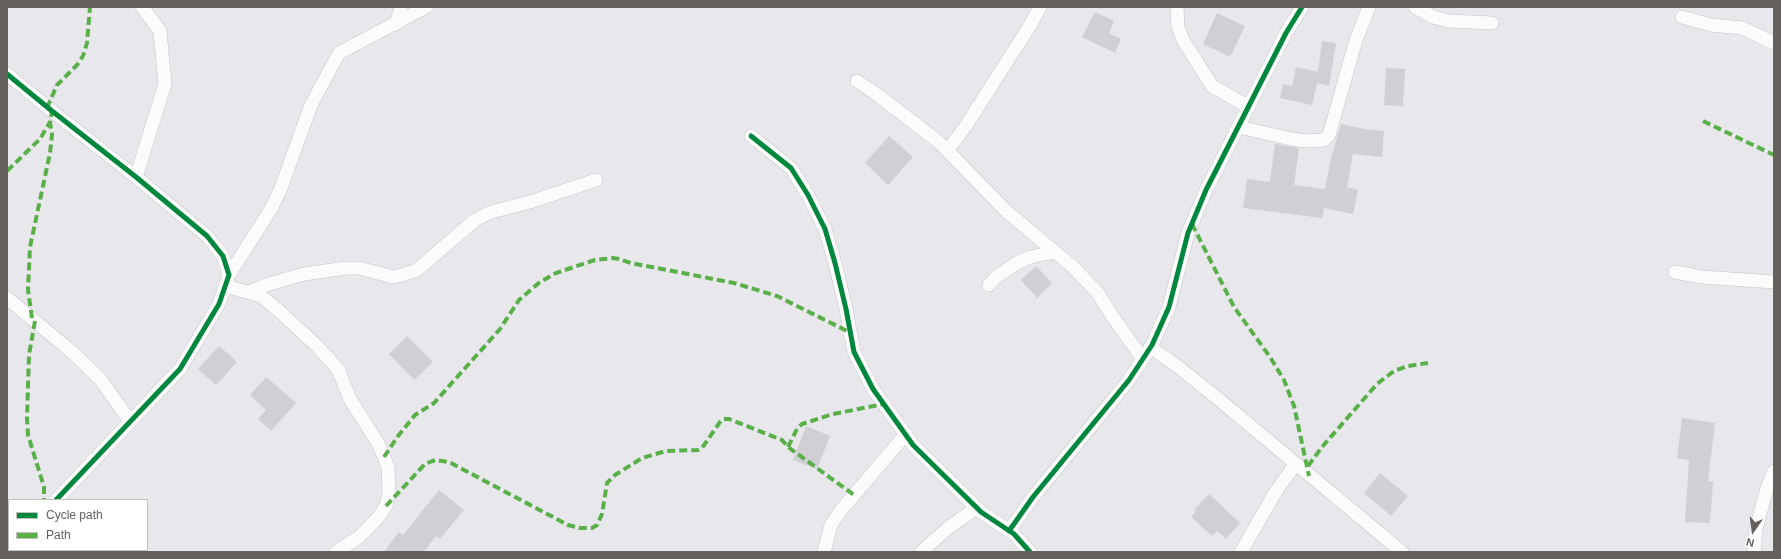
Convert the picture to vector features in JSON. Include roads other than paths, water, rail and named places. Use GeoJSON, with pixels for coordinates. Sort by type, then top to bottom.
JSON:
{"type":"FeatureCollection","features":[{"type":"Feature","properties":{"kind":"street"},"geometry":{"type":"LineString","coordinates":[[136,177],[165,84],[160,31],[142,7]]}},
{"type":"Feature","properties":{"kind":"street"},"geometry":{"type":"LineString","coordinates":[[396,24],[401,7]]}},
{"type":"Feature","properties":{"kind":"street"},"geometry":{"type":"LineString","coordinates":[[57,499],[180,369],[219,304],[227,280],[271,209],[281,188],[311,105],[339,53],[426,7]]}},
{"type":"Feature","properties":{"kind":"street"},"geometry":{"type":"LineString","coordinates":[[948,150],[1029,27],[1040,7]]}},
{"type":"Feature","properties":{"kind":"street"},"geometry":{"type":"LineString","coordinates":[[1177,7],[1178,27],[1183,40],[1212,86],[1249,107]]}},
{"type":"Feature","properties":{"kind":"street"},"geometry":{"type":"LineString","coordinates":[[1009,531],[1033,497],[1129,380],[1150,347],[1169,307],[1192,224],[1206,190],[1286,33],[1302,7]]}},
{"type":"Feature","properties":{"kind":"street"},"geometry":{"type":"LineString","coordinates":[[1239,126],[1291,139],[1308,141],[1324,140],[1329,135],[1356,40],[1369,7]]}},
{"type":"Feature","properties":{"kind":"street"},"geometry":{"type":"LineString","coordinates":[[1415,7],[1433,17],[1449,21],[1492,23]]}},
{"type":"Feature","properties":{"kind":"street"},"geometry":{"type":"LineString","coordinates":[[1682,17],[1711,25],[1742,28],[1774,43]]}},
{"type":"Feature","properties":{"kind":"street"},"geometry":{"type":"LineString","coordinates":[[7,74],[52,112],[136,177],[207,236],[223,256],[227,280]]}},
{"type":"Feature","properties":{"kind":"street"},"geometry":{"type":"LineString","coordinates":[[857,81],[880,96],[948,150],[1006,211],[1073,267],[1098,293],[1112,316],[1143,359]]}},
{"type":"Feature","properties":{"kind":"street"},"geometry":{"type":"LineString","coordinates":[[751,136],[791,168],[808,195],[824,229],[835,264],[846,309],[854,352],[873,389],[913,445],[976,508],[1009,531],[1030,552]]}},
{"type":"Feature","properties":{"kind":"street"},"geometry":{"type":"LineString","coordinates":[[249,292],[266,285],[304,274],[346,268],[359,268],[393,276],[402,275],[417,270],[475,220],[491,212],[530,202],[596,180]]}},
{"type":"Feature","properties":{"kind":"street"},"geometry":{"type":"LineString","coordinates":[[989,285],[996,277],[1017,263],[1030,257],[1055,252]]}},
{"type":"Feature","properties":{"kind":"street"},"geometry":{"type":"LineString","coordinates":[[1675,272],[1702,278],[1774,282]]}},
{"type":"Feature","properties":{"kind":"street"},"geometry":{"type":"LineString","coordinates":[[227,280],[249,292],[261,296],[316,345],[338,369],[350,399],[379,445],[388,467],[389,493],[386,506],[377,519],[359,537],[336,552]]}},
{"type":"Feature","properties":{"kind":"street"},"geometry":{"type":"LineString","coordinates":[[7,298],[72,352],[100,379],[130,421]]}},
{"type":"Feature","properties":{"kind":"street"},"geometry":{"type":"LineString","coordinates":[[1150,347],[1211,393],[1402,552]]}},
{"type":"Feature","properties":{"kind":"street"},"geometry":{"type":"LineString","coordinates":[[824,552],[831,525],[838,514],[906,434]]}},
{"type":"Feature","properties":{"kind":"street"},"geometry":{"type":"LineString","coordinates":[[1240,552],[1272,498],[1296,464]]}},
{"type":"Feature","properties":{"kind":"street"},"geometry":{"type":"LineString","coordinates":[[1754,552],[1756,528],[1767,488],[1774,471]]}},
{"type":"Feature","properties":{"kind":"street"},"geometry":{"type":"LineString","coordinates":[[921,552],[948,528],[976,508]]}}]}
